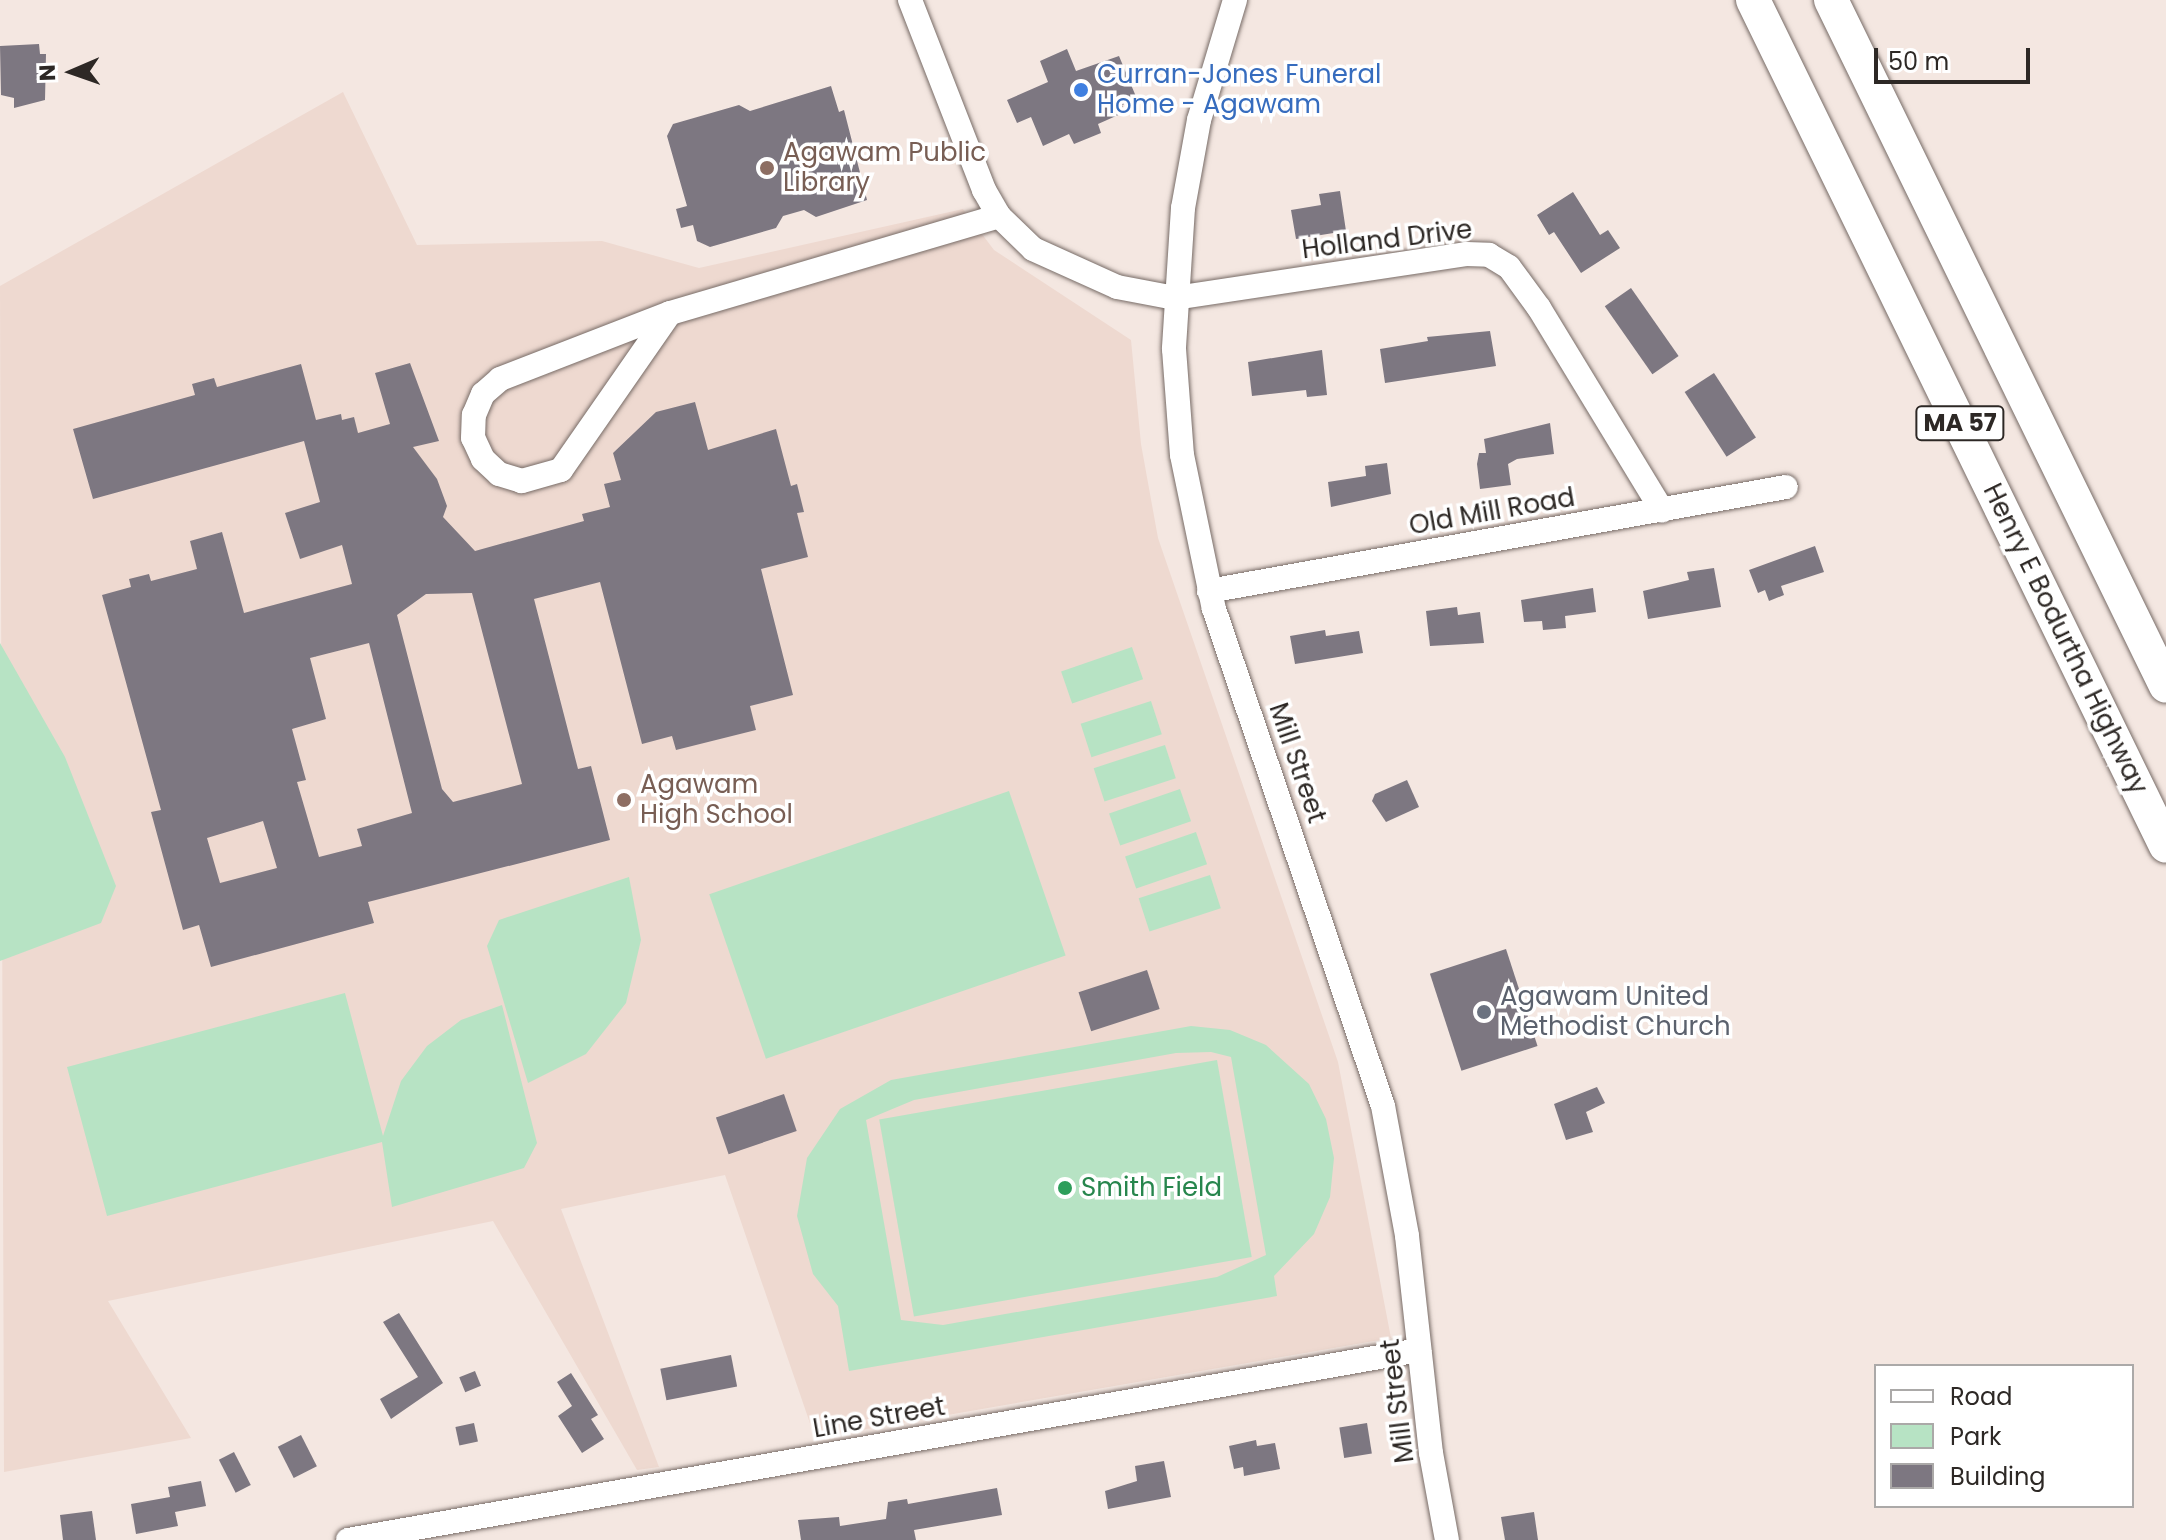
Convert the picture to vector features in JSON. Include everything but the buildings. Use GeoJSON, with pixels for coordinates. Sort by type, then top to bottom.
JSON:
{"type":"FeatureCollection","features":[{"type":"Feature","properties":{"kind":"highway","name":"Henry E Bodurtha Highway"},"geometry":{"type":"LineString","coordinates":[[1753,0],[2166,846]]}},
{"type":"Feature","properties":{"kind":"highway","name":"MA 57"},"geometry":{"type":"LineString","coordinates":[[1831,0],[2166,686]]}},
{"type":"Feature","properties":{"kind":"street","name":"Holland Drive"},"geometry":{"type":"LineString","coordinates":[[910,0],[957,130],[999,216],[1024,242],[1056,262],[1117,287],[1175,298],[1466,254],[1489,255],[1509,267],[1539,308],[1662,510]]}},
{"type":"Feature","properties":{"kind":"street","name":"Mill Street"},"geometry":{"type":"LineString","coordinates":[[1235,0],[1196,134],[1175,298],[1179,428],[1209,591],[1383,1106],[1407,1236],[1419,1350],[1447,1540]]}},
{"type":"Feature","properties":{"kind":"street"},"geometry":{"type":"LineString","coordinates":[[670,313],[561,470],[522,481],[488,465],[476,445],[473,423],[479,401],[494,383],[670,313],[999,216]]}},
{"type":"Feature","properties":{"kind":"street","name":"Old Mill Road"},"geometry":{"type":"LineString","coordinates":[[1209,591],[1786,487]]}},
{"type":"Feature","properties":{"kind":"street","name":"Line Street"},"geometry":{"type":"LineString","coordinates":[[348,1540],[1419,1350]]}},
{"type":"Feature","properties":{"kind":"shaded area","name":"Agawam High School"},"geometry":{"type":"Polygon","coordinates":[[[343,92],[417,245],[602,241],[699,268],[963,209],[994,250],[1131,340],[1141,444],[1158,538],[1338,1062],[1391,1338],[815,1438],[725,1175],[561,1209],[659,1467],[637,1470],[493,1221],[108,1301],[191,1438],[4,1472],[0,286],[343,92]]]}},
{"type":"Feature","properties":{"kind":"green space"},"geometry":{"type":"Polygon","coordinates":[[[0,643],[65,757],[116,886],[101,923],[0,961],[0,643]]]}},
{"type":"Feature","properties":{"kind":"green space"},"geometry":{"type":"Polygon","coordinates":[[[1132,647],[1143,679],[1072,704],[1061,671],[1132,647]]]}},
{"type":"Feature","properties":{"kind":"green space"},"geometry":{"type":"Polygon","coordinates":[[[1151,701],[1162,734],[1091,757],[1081,724],[1151,701]]]}},
{"type":"Feature","properties":{"kind":"green space"},"geometry":{"type":"Polygon","coordinates":[[[1165,745],[1176,778],[1104,801],[1094,768],[1165,745]]]}},
{"type":"Feature","properties":{"kind":"green space"},"geometry":{"type":"Polygon","coordinates":[[[1180,789],[1191,821],[1120,846],[1109,813],[1180,789]]]}},
{"type":"Feature","properties":{"kind":"green space"},"geometry":{"type":"Polygon","coordinates":[[[1009,791],[1066,956],[766,1059],[709,894],[1009,791]]]}},
{"type":"Feature","properties":{"kind":"green space"},"geometry":{"type":"Polygon","coordinates":[[[1196,832],[1207,864],[1136,889],[1125,856],[1196,832]]]}},
{"type":"Feature","properties":{"kind":"green space"},"geometry":{"type":"Polygon","coordinates":[[[1210,875],[1221,908],[1149,931],[1139,898],[1210,875]]]}},
{"type":"Feature","properties":{"kind":"green space"},"geometry":{"type":"Polygon","coordinates":[[[629,877],[641,940],[626,1003],[586,1054],[528,1083],[487,946],[499,920],[629,877]]]}},
{"type":"Feature","properties":{"kind":"green space"},"geometry":{"type":"Polygon","coordinates":[[[345,993],[383,1136],[401,1081],[427,1046],[461,1020],[502,1005],[537,1143],[524,1168],[392,1207],[382,1142],[107,1216],[67,1067],[345,993]]]}},
{"type":"Feature","properties":{"kind":"green space"},"geometry":{"type":"Polygon","coordinates":[[[1191,1026],[1230,1030],[1266,1045],[1309,1084],[1326,1119],[1334,1158],[1330,1197],[1314,1234],[1274,1276],[1277,1296],[849,1371],[838,1306],[813,1274],[797,1216],[807,1158],[840,1109],[891,1080],[1191,1026]],[[1211,1052],[1176,1053],[914,1100],[866,1120],[901,1320],[943,1325],[1217,1277],[1266,1255],[1231,1057],[1211,1052]]]}},
{"type":"Feature","properties":{"kind":"green space","name":"Smith Field"},"geometry":{"type":"Polygon","coordinates":[[[1217,1060],[1252,1257],[914,1317],[879,1120],[1217,1060]]]}},
{"type":"Feature","properties":{"kind":"place","name":"Curran-Jones Funeral Home - Agawam"},"geometry":{"type":"Point","coordinates":[1081,90]}},
{"type":"Feature","properties":{"kind":"place","name":"Agawam Public Library"},"geometry":{"type":"Point","coordinates":[767,168]}},
{"type":"Feature","properties":{"kind":"place","name":"Agawam High School"},"geometry":{"type":"Point","coordinates":[624,800]}},
{"type":"Feature","properties":{"kind":"place","name":"Agawam United Methodist Church"},"geometry":{"type":"Point","coordinates":[1484,1012]}},
{"type":"Feature","properties":{"kind":"place","name":"Smith Field"},"geometry":{"type":"Point","coordinates":[1065,1188]}}]}
